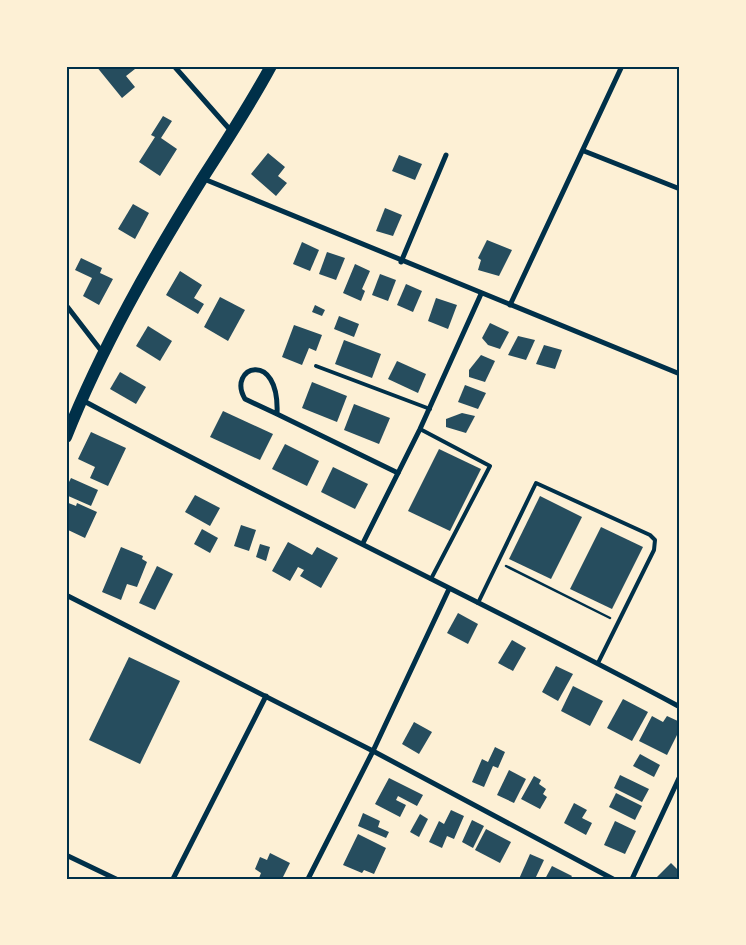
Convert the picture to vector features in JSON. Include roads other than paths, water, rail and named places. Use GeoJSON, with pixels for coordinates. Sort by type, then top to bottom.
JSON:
{"type":"FeatureCollection","features":[{"type":"Feature","properties":{"kind":"main road"},"geometry":{"type":"LineString","coordinates":[[66,437],[104,353],[202,179],[271,66]]}},
{"type":"Feature","properties":{"kind":"street"},"geometry":{"type":"LineString","coordinates":[[174,66],[232,132]]}},
{"type":"Feature","properties":{"kind":"street"},"geometry":{"type":"LineString","coordinates":[[510,305],[584,151],[622,66]]}},
{"type":"Feature","properties":{"kind":"street"},"geometry":{"type":"LineString","coordinates":[[584,151],[680,188]]}},
{"type":"Feature","properties":{"kind":"street"},"geometry":{"type":"LineString","coordinates":[[401,262],[446,155]]}},
{"type":"Feature","properties":{"kind":"street"},"geometry":{"type":"LineString","coordinates":[[202,179],[401,262],[680,374]]}},
{"type":"Feature","properties":{"kind":"street"},"geometry":{"type":"LineString","coordinates":[[363,543],[430,409],[481,294]]}},
{"type":"Feature","properties":{"kind":"street"},"geometry":{"type":"LineString","coordinates":[[66,305],[104,353]]}},
{"type":"Feature","properties":{"kind":"street"},"geometry":{"type":"LineString","coordinates":[[277,414],[277,398],[270,376],[265,371],[256,369],[249,371],[242,377],[240,385],[245,399],[398,473]]}},
{"type":"Feature","properties":{"kind":"street"},"geometry":{"type":"LineString","coordinates":[[82,400],[236,482],[363,543],[680,707]]}},
{"type":"Feature","properties":{"kind":"street"},"geometry":{"type":"LineString","coordinates":[[308,879],[372,751],[449,589]]}},
{"type":"Feature","properties":{"kind":"street"},"geometry":{"type":"LineString","coordinates":[[66,595],[372,751],[613,879]]}},
{"type":"Feature","properties":{"kind":"street"},"geometry":{"type":"LineString","coordinates":[[173,879],[266,696]]}},
{"type":"Feature","properties":{"kind":"street"},"geometry":{"type":"LineString","coordinates":[[632,879],[680,776]]}},
{"type":"Feature","properties":{"kind":"street"},"geometry":{"type":"LineString","coordinates":[[66,855],[116,879]]}},
{"type":"Feature","properties":{"kind":"lane"},"geometry":{"type":"LineString","coordinates":[[316,366],[430,409]]}},
{"type":"Feature","properties":{"kind":"lane"},"geometry":{"type":"LineString","coordinates":[[420,429],[490,466],[431,579]]}},
{"type":"Feature","properties":{"kind":"lane"},"geometry":{"type":"LineString","coordinates":[[478,603],[536,483],[650,535],[655,540],[654,550],[598,663]]}}]}
